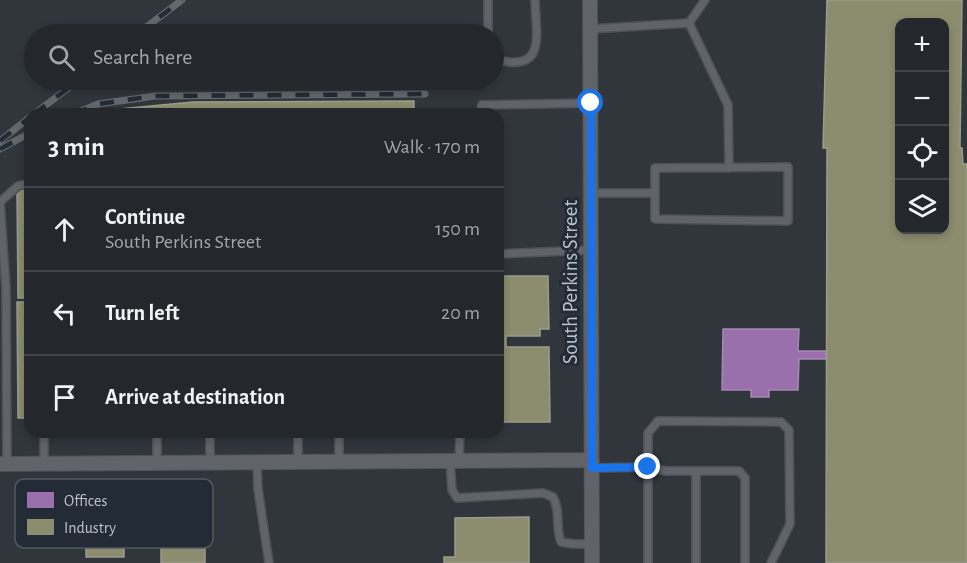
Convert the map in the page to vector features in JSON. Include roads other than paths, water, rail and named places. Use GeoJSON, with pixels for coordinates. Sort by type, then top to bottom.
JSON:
{"type":"FeatureCollection","features":[{"type":"Feature","properties":{"kind":"street","name":"South Perkins Street"},"geometry":{"type":"LineString","coordinates":[[590,0],[592,563]]}},
{"type":"Feature","properties":{"kind":"street"},"geometry":{"type":"LineString","coordinates":[[4,464],[455,461],[592,464]]}},
{"type":"Feature","properties":{"kind":"lane"},"geometry":{"type":"LineString","coordinates":[[488,0],[488,24]]}},
{"type":"Feature","properties":{"kind":"lane"},"geometry":{"type":"LineString","coordinates":[[504,62],[524,62],[532,56],[537,46],[535,0]]}},
{"type":"Feature","properties":{"kind":"lane"},"geometry":{"type":"LineString","coordinates":[[689,23],[705,0]]}},
{"type":"Feature","properties":{"kind":"lane"},"geometry":{"type":"LineString","coordinates":[[590,29],[689,23]]}},
{"type":"Feature","properties":{"kind":"lane"},"geometry":{"type":"LineString","coordinates":[[689,23],[728,105],[729,168]]}},
{"type":"Feature","properties":{"kind":"lane"},"geometry":{"type":"LineString","coordinates":[[481,108],[482,105],[591,103]]}},
{"type":"Feature","properties":{"kind":"lane"},"geometry":{"type":"LineString","coordinates":[[788,167],[788,222],[655,219],[655,193],[655,168],[788,167]]}},
{"type":"Feature","properties":{"kind":"lane"},"geometry":{"type":"LineString","coordinates":[[4,464],[6,288],[0,202],[18,186],[24,184]]}},
{"type":"Feature","properties":{"kind":"lane"},"geometry":{"type":"LineString","coordinates":[[591,193],[655,193]]}},
{"type":"Feature","properties":{"kind":"lane"},"geometry":{"type":"LineString","coordinates":[[504,254],[591,250]]}},
{"type":"Feature","properties":{"kind":"lane"},"geometry":{"type":"LineString","coordinates":[[648,563],[648,433],[657,421],[781,422],[789,430],[790,524],[771,563]]}},
{"type":"Feature","properties":{"kind":"lane"},"geometry":{"type":"LineString","coordinates":[[44,438],[44,463]]}},
{"type":"Feature","properties":{"kind":"lane"},"geometry":{"type":"LineString","coordinates":[[157,438],[157,463]]}},
{"type":"Feature","properties":{"kind":"lane"},"geometry":{"type":"LineString","coordinates":[[210,438],[210,462]]}},
{"type":"Feature","properties":{"kind":"lane"},"geometry":{"type":"LineString","coordinates":[[298,438],[298,462]]}},
{"type":"Feature","properties":{"kind":"lane"},"geometry":{"type":"LineString","coordinates":[[339,438],[339,462]]}},
{"type":"Feature","properties":{"kind":"lane"},"geometry":{"type":"LineString","coordinates":[[459,438],[452,490],[457,498],[543,493],[553,497],[557,504],[561,542],[592,544]]}},
{"type":"Feature","properties":{"kind":"lane"},"geometry":{"type":"LineString","coordinates":[[257,462],[258,489],[268,563]]}},
{"type":"Feature","properties":{"kind":"lane"},"geometry":{"type":"LineString","coordinates":[[592,464],[648,467],[666,471],[739,471],[745,478],[745,563]]}},
{"type":"Feature","properties":{"kind":"lane"},"geometry":{"type":"LineString","coordinates":[[696,472],[696,563]]}},
{"type":"Feature","properties":{"kind":"railway"},"geometry":{"type":"LineString","coordinates":[[150,24],[182,0]]}},
{"type":"Feature","properties":{"kind":"railway"},"geometry":{"type":"LineString","coordinates":[[42,108],[66,90]]}},
{"type":"Feature","properties":{"kind":"railway"},"geometry":{"type":"LineString","coordinates":[[88,108],[98,104],[155,96],[425,94]]}},
{"type":"Feature","properties":{"kind":"railway"},"geometry":{"type":"LineString","coordinates":[[0,141],[24,122]]}},
{"type":"Feature","properties":{"kind":"railway"},"geometry":{"type":"LineString","coordinates":[[0,149],[24,136]]}}]}
